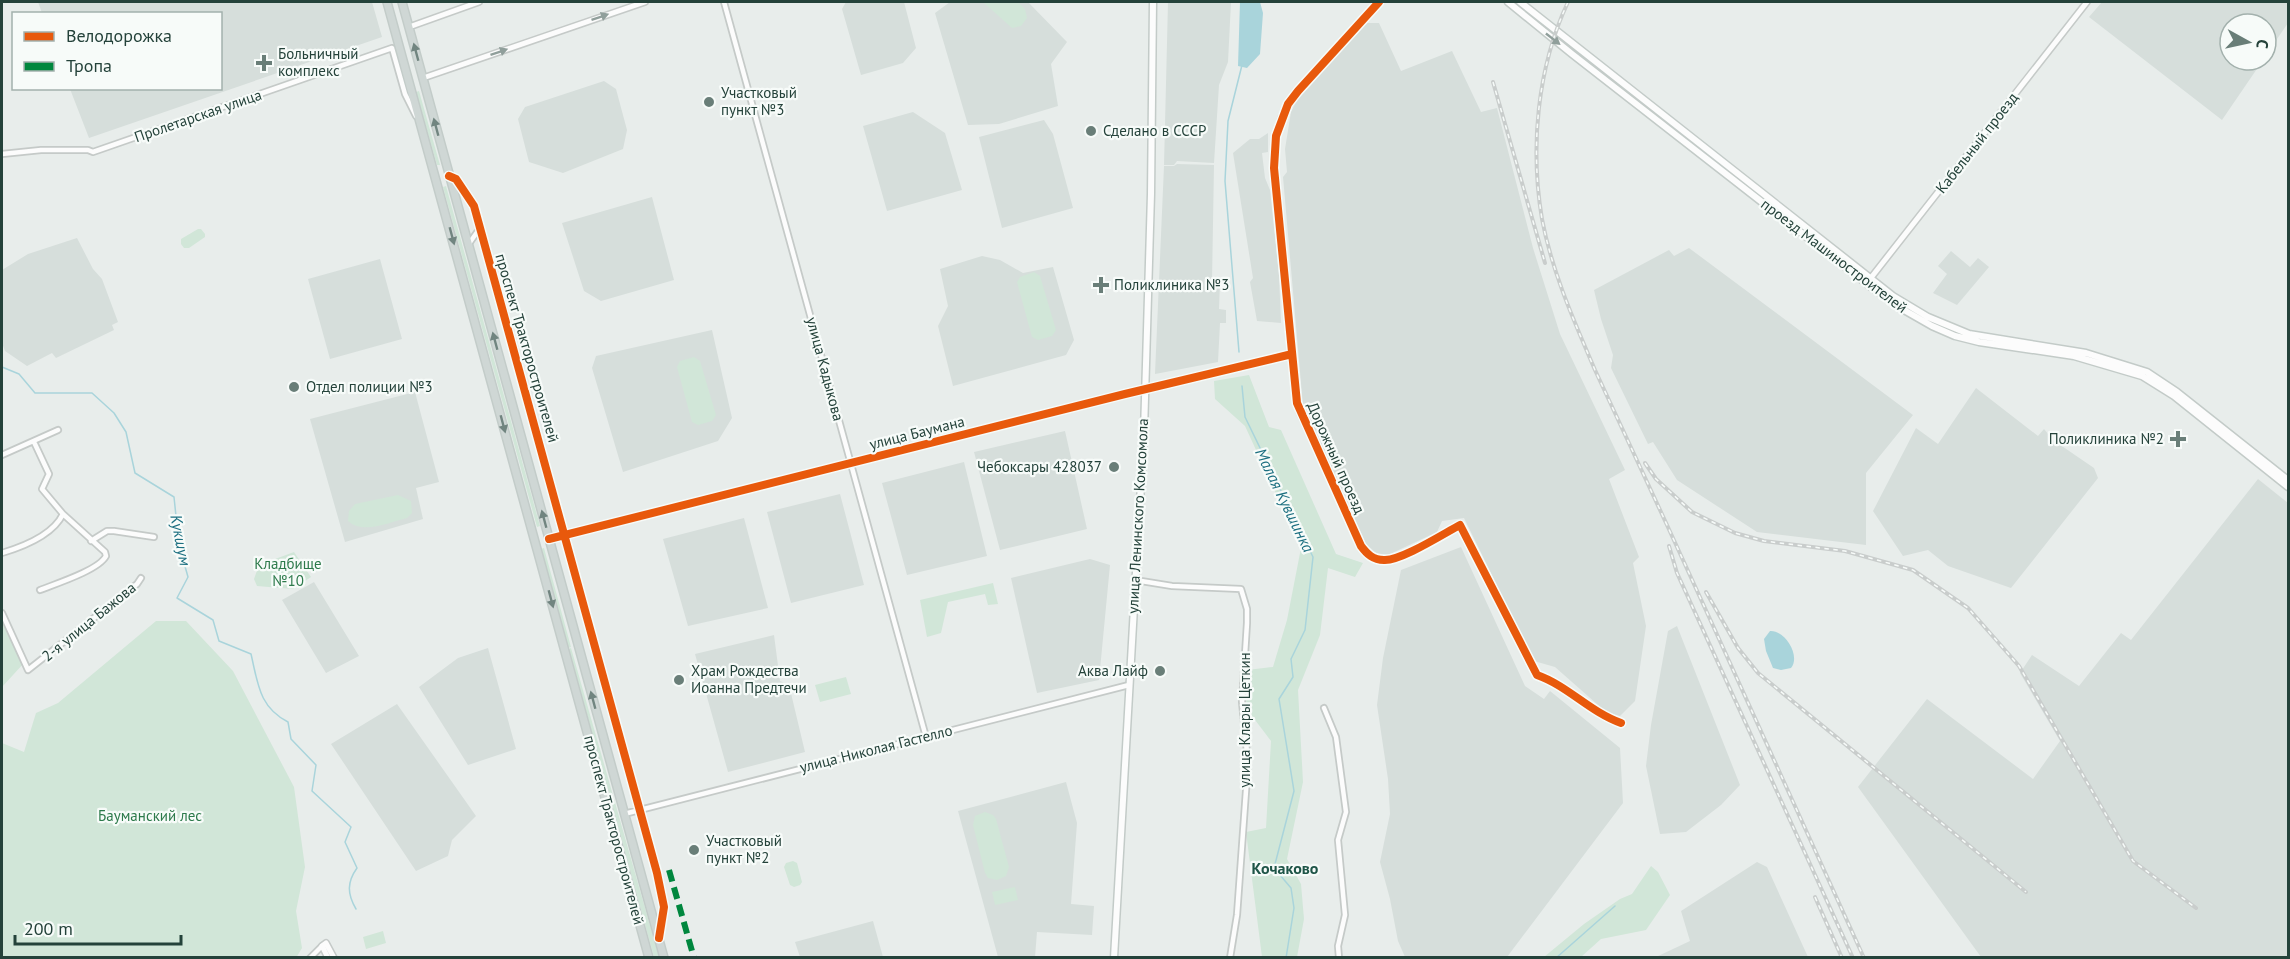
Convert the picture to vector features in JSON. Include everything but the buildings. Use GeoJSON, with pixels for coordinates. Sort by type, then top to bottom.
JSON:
{"type":"FeatureCollection","features":[{"type":"Feature","properties":{"kind":"main road","name":"проспект Тракторостроителей"},"geometry":{"type":"LineString","coordinates":[[387,2],[649,957]]}},
{"type":"Feature","properties":{"kind":"main road","name":"проспект Тракторостроителей"},"geometry":{"type":"LineString","coordinates":[[402,2],[664,957]]}},
{"type":"Feature","properties":{"kind":"main road","name":"улица Ленинского Комсомола"},"geometry":{"type":"LineString","coordinates":[[1114,957],[1145,389],[1153,2]]}},
{"type":"Feature","properties":{"kind":"main road","name":"проезд Машиностроителей"},"geometry":{"type":"LineString","coordinates":[[1508,2],[1555,41],[1673,128]]}},
{"type":"Feature","properties":{"kind":"main road","name":"проезд Машиностроителей"},"geometry":{"type":"LineString","coordinates":[[1520,2],[1673,128],[1904,310],[1932,326],[1979,342],[2074,356],[2142,376],[2174,396],[2257,459],[2289,480]]}},
{"type":"Feature","properties":{"kind":"main road"},"geometry":{"type":"LineString","coordinates":[[396,35],[409,27]]}},
{"type":"Feature","properties":{"kind":"main road"},"geometry":{"type":"LineString","coordinates":[[408,77],[423,78]]}},
{"type":"Feature","properties":{"kind":"main road","name":"проезд Машиностроителей"},"geometry":{"type":"LineString","coordinates":[[2257,459],[2289,487]]}},
{"type":"Feature","properties":{"kind":"main road"},"geometry":{"type":"LineString","coordinates":[[536,543],[549,539]]}},
{"type":"Feature","properties":{"kind":"street"},"geometry":{"type":"LineString","coordinates":[[409,27],[479,2]]}},
{"type":"Feature","properties":{"kind":"street"},"geometry":{"type":"LineString","coordinates":[[423,78],[645,2]]}},
{"type":"Feature","properties":{"kind":"street","name":"улица Кадыкова"},"geometry":{"type":"LineString","coordinates":[[724,2],[926,737]]}},
{"type":"Feature","properties":{"kind":"street","name":"Дорожный проезд"},"geometry":{"type":"LineString","coordinates":[[1379,2],[1298,91],[1281,118],[1276,136],[1274,174],[1299,411],[1360,546],[1366,553],[1378,560],[1392,560],[1460,525],[1537,675],[1559,685],[1609,718],[1621,723]]}},
{"type":"Feature","properties":{"kind":"street","name":"Кабельный проезд"},"geometry":{"type":"LineString","coordinates":[[1868,281],[2087,2]]}},
{"type":"Feature","properties":{"kind":"street"},"geometry":{"type":"LineString","coordinates":[[396,35],[392,48],[405,94],[422,129]]}},
{"type":"Feature","properties":{"kind":"street","name":"Пролетарская улица"},"geometry":{"type":"LineString","coordinates":[[2,154],[41,150],[88,150],[93,152],[392,48]]}},
{"type":"Feature","properties":{"kind":"street","name":"проспект Тракторостроителей"},"geometry":{"type":"LineString","coordinates":[[449,176],[456,179],[471,200],[565,535],[664,907],[659,938]]}},
{"type":"Feature","properties":{"kind":"street"},"geometry":{"type":"LineString","coordinates":[[468,245],[480,228]]}},
{"type":"Feature","properties":{"kind":"street","name":"улица Баумана"},"geometry":{"type":"LineString","coordinates":[[549,539],[1292,354]]}},
{"type":"Feature","properties":{"kind":"street"},"geometry":{"type":"LineString","coordinates":[[2,455],[58,430]]}},
{"type":"Feature","properties":{"kind":"street"},"geometry":{"type":"LineString","coordinates":[[34,442],[49,474],[42,489],[63,514],[105,552],[104,560],[92,568],[40,590]]}},
{"type":"Feature","properties":{"kind":"street"},"geometry":{"type":"LineString","coordinates":[[2,552],[12,550],[51,530],[63,514]]}},
{"type":"Feature","properties":{"kind":"street"},"geometry":{"type":"LineString","coordinates":[[91,541],[107,531],[154,537]]}},
{"type":"Feature","properties":{"kind":"street","name":"2-я улица Бажова"},"geometry":{"type":"LineString","coordinates":[[2,613],[28,670],[138,584],[141,578]]}},
{"type":"Feature","properties":{"kind":"street","name":"улица Клары Цеткин"},"geometry":{"type":"LineString","coordinates":[[1136,580],[1172,586],[1241,589],[1246,609],[1242,702],[1248,764],[1237,915],[1230,957]]}},
{"type":"Feature","properties":{"kind":"street","name":"улица Николая Гастелло"},"geometry":{"type":"LineString","coordinates":[[624,814],[1129,685]]}},
{"type":"Feature","properties":{"kind":"street"},"geometry":{"type":"LineString","coordinates":[[1324,708],[1336,737],[1346,812],[1338,840],[1345,915],[1338,946],[1341,957]]}},
{"type":"Feature","properties":{"kind":"street"},"geometry":{"type":"LineString","coordinates":[[310,957],[324,944]]}},
{"type":"Feature","properties":{"kind":"street"},"geometry":{"type":"LineString","coordinates":[[324,944],[328,957]]}},
{"type":"Feature","properties":{"kind":"street"},"geometry":{"type":"LineString","coordinates":[[324,944],[334,957]]}},
{"type":"Feature","properties":{"kind":"shaded area","name":"Больничный комплекс"},"geometry":{"type":"Polygon","coordinates":[[[38,2],[372,2],[382,37],[89,138],[70,90],[222,90],[222,12],[42,12],[38,2]]]}},
{"type":"Feature","properties":{"kind":"shaded area"},"geometry":{"type":"Polygon","coordinates":[[[846,2],[904,2],[916,48],[903,63],[861,75],[842,9],[846,2]]]}},
{"type":"Feature","properties":{"kind":"shaded area"},"geometry":{"type":"Polygon","coordinates":[[[950,2],[1028,2],[1067,42],[1051,64],[1058,106],[999,124],[968,125],[935,13],[950,2]]]}},
{"type":"Feature","properties":{"kind":"shaded area"},"geometry":{"type":"Polygon","coordinates":[[[1168,2],[1231,2],[1228,62],[1219,85],[1214,163],[1177,161],[1174,165],[1164,165],[1168,2]]]}},
{"type":"Feature","properties":{"kind":"shaded area"},"geometry":{"type":"Polygon","coordinates":[[[2102,2],[2288,2],[2288,23],[2278,38],[2278,12],[2218,12],[2218,72],[2255,72],[2222,120],[2089,17],[2102,2]]]}},
{"type":"Feature","properties":{"kind":"shaded area"},"geometry":{"type":"Polygon","coordinates":[[[1367,23],[1379,23],[1401,71],[1452,51],[1481,112],[1497,108],[1533,248],[1560,334],[1625,470],[1609,479],[1639,557],[1633,563],[1646,626],[1635,701],[1620,716],[1606,712],[1555,667],[1534,661],[1464,518],[1442,521],[1437,532],[1388,555],[1376,553],[1366,544],[1303,406],[1283,177],[1287,172],[1285,149],[1291,112],[1297,100],[1367,23]]]}},
{"type":"Feature","properties":{"kind":"shaded area"},"geometry":{"type":"Polygon","coordinates":[[[604,81],[616,89],[627,130],[623,149],[563,173],[529,162],[518,119],[525,107],[604,81]]]}},
{"type":"Feature","properties":{"kind":"shaded area"},"geometry":{"type":"Polygon","coordinates":[[[913,112],[945,133],[962,190],[887,211],[863,126],[913,112]]]}},
{"type":"Feature","properties":{"kind":"shaded area"},"geometry":{"type":"Polygon","coordinates":[[[1044,120],[1053,134],[1073,208],[1002,228],[979,137],[1044,120]]]}},
{"type":"Feature","properties":{"kind":"shaded area"},"geometry":{"type":"Polygon","coordinates":[[[1268,133],[1268,152],[1262,153],[1265,178],[1270,190],[1279,275],[1281,323],[1257,321],[1250,282],[1253,278],[1233,153],[1250,139],[1259,139],[1268,133]]]}},
{"type":"Feature","properties":{"kind":"shaded area"},"geometry":{"type":"Polygon","coordinates":[[[1214,165],[1212,282],[1220,282],[1219,309],[1226,310],[1226,323],[1220,323],[1218,362],[1155,374],[1164,166],[1214,165]]]}},
{"type":"Feature","properties":{"kind":"shaded area"},"geometry":{"type":"Polygon","coordinates":[[[652,197],[674,280],[601,301],[584,291],[562,223],[652,197]]]}},
{"type":"Feature","properties":{"kind":"shaded area"},"geometry":{"type":"Polygon","coordinates":[[[77,238],[93,269],[102,279],[118,322],[112,325],[114,330],[56,358],[52,353],[27,366],[5,351],[2,343],[2,270],[28,254],[77,238]]]}},
{"type":"Feature","properties":{"kind":"shaded area"},"geometry":{"type":"Polygon","coordinates":[[[1689,248],[1913,415],[1866,473],[1866,545],[1757,532],[1677,480],[1653,442],[1648,444],[1611,368],[1613,355],[1594,290],[1669,250],[1674,256],[1689,248]]]}},
{"type":"Feature","properties":{"kind":"shaded area"},"geometry":{"type":"Polygon","coordinates":[[[1951,251],[1970,267],[1978,258],[1989,267],[1957,305],[1933,293],[1947,274],[1938,266],[1951,251]]]}},
{"type":"Feature","properties":{"kind":"shaded area"},"geometry":{"type":"Polygon","coordinates":[[[982,256],[1000,260],[1023,273],[1053,267],[1074,340],[1066,355],[953,386],[938,326],[948,306],[940,269],[982,256]]]}},
{"type":"Feature","properties":{"kind":"shaded area"},"geometry":{"type":"Polygon","coordinates":[[[380,259],[402,339],[330,359],[308,279],[380,259]]]}},
{"type":"Feature","properties":{"kind":"shaded area"},"geometry":{"type":"Polygon","coordinates":[[[712,330],[732,418],[718,441],[623,472],[592,368],[596,356],[712,330]]]}},
{"type":"Feature","properties":{"kind":"shaded area"},"geometry":{"type":"Polygon","coordinates":[[[1976,388],[2038,436],[2044,429],[2053,440],[2094,468],[2098,478],[2011,588],[1948,566],[1928,550],[1903,556],[1873,511],[1916,428],[1938,444],[1976,388]]]}},
{"type":"Feature","properties":{"kind":"shaded area"},"geometry":{"type":"Polygon","coordinates":[[[415,392],[439,482],[416,488],[423,519],[345,542],[310,419],[415,392]]]}},
{"type":"Feature","properties":{"kind":"shaded area"},"geometry":{"type":"Polygon","coordinates":[[[1065,431],[1087,529],[1000,550],[974,452],[1065,431]]]}},
{"type":"Feature","properties":{"kind":"shaded area"},"geometry":{"type":"Polygon","coordinates":[[[964,462],[987,556],[907,575],[882,483],[964,462]]]}},
{"type":"Feature","properties":{"kind":"shaded area"},"geometry":{"type":"Polygon","coordinates":[[[2258,479],[2288,503],[2288,957],[1981,957],[1858,787],[1927,699],[2033,779],[2060,741],[2020,673],[2032,655],[2079,686],[2121,633],[2131,640],[2258,479]]]}},
{"type":"Feature","properties":{"kind":"shaded area"},"geometry":{"type":"Polygon","coordinates":[[[840,494],[864,585],[791,603],[767,512],[840,494]]]}},
{"type":"Feature","properties":{"kind":"shaded area"},"geometry":{"type":"Polygon","coordinates":[[[744,518],[768,608],[688,626],[663,539],[744,518]]]}},
{"type":"Feature","properties":{"kind":"shaded area"},"geometry":{"type":"Polygon","coordinates":[[[1461,547],[1525,686],[1544,699],[1550,691],[1620,748],[1623,803],[1507,957],[1405,957],[1398,941],[1380,862],[1390,814],[1388,779],[1377,705],[1383,658],[1401,570],[1461,547]]]}},
{"type":"Feature","properties":{"kind":"shaded area"},"geometry":{"type":"Polygon","coordinates":[[[1090,559],[1110,565],[1099,680],[1037,693],[1011,578],[1090,559]]]}},
{"type":"Feature","properties":{"kind":"shaded area"},"geometry":{"type":"Polygon","coordinates":[[[314,582],[359,656],[326,673],[282,600],[314,582]]]}},
{"type":"Feature","properties":{"kind":"shaded area"},"geometry":{"type":"Polygon","coordinates":[[[1677,626],[1740,785],[1721,805],[1686,832],[1660,834],[1646,766],[1668,631],[1677,626]]]}},
{"type":"Feature","properties":{"kind":"shaded area"},"geometry":{"type":"Polygon","coordinates":[[[774,635],[780,681],[789,685],[805,752],[728,772],[695,654],[774,635]]]}},
{"type":"Feature","properties":{"kind":"shaded area"},"geometry":{"type":"Polygon","coordinates":[[[488,648],[516,749],[468,765],[419,687],[458,658],[488,648]]]}},
{"type":"Feature","properties":{"kind":"shaded area"},"geometry":{"type":"Polygon","coordinates":[[[397,704],[476,816],[452,840],[448,856],[416,871],[331,744],[397,704]]]}},
{"type":"Feature","properties":{"kind":"shaded area"},"geometry":{"type":"Polygon","coordinates":[[[1066,782],[1077,823],[1071,904],[1094,906],[1092,935],[1037,932],[1035,957],[998,957],[958,811],[1066,782]]]}},
{"type":"Feature","properties":{"kind":"shaded area"},"geometry":{"type":"Polygon","coordinates":[[[1757,862],[1767,867],[1808,957],[1656,957],[1690,941],[1681,911],[1757,862]]]}},
{"type":"Feature","properties":{"kind":"shaded area"},"geometry":{"type":"Polygon","coordinates":[[[873,921],[883,957],[800,957],[795,942],[873,921]]]}},
{"type":"Feature","properties":{"kind":"green space"},"geometry":{"type":"Polygon","coordinates":[[[983,2],[1018,2],[1025,9],[1027,18],[1021,26],[1012,28],[983,2]]]}},
{"type":"Feature","properties":{"kind":"green space"},"geometry":{"type":"Polygon","coordinates":[[[419,91],[440,165],[437,165],[416,92],[419,91]]]}},
{"type":"Feature","properties":{"kind":"green space"},"geometry":{"type":"Polygon","coordinates":[[[446,186],[540,526],[537,527],[443,187],[446,186]]]}},
{"type":"Feature","properties":{"kind":"green space"},"geometry":{"type":"Polygon","coordinates":[[[201,229],[205,237],[189,248],[184,248],[181,239],[201,229]]]}},
{"type":"Feature","properties":{"kind":"green space"},"geometry":{"type":"Polygon","coordinates":[[[1034,272],[1040,276],[1056,330],[1052,336],[1038,340],[1032,337],[1017,282],[1020,277],[1034,272]]]}},
{"type":"Feature","properties":{"kind":"green space"},"geometry":{"type":"Polygon","coordinates":[[[694,357],[700,361],[716,415],[712,421],[698,425],[692,422],[677,367],[680,361],[694,357]]]}},
{"type":"Feature","properties":{"kind":"green space"},"geometry":{"type":"Polygon","coordinates":[[[1249,375],[1269,427],[1281,430],[1336,554],[1363,563],[1355,577],[1328,568],[1320,635],[1298,690],[1303,782],[1287,859],[1301,884],[1304,919],[1297,957],[1262,957],[1246,832],[1266,828],[1271,741],[1246,708],[1247,670],[1273,667],[1287,620],[1301,548],[1245,426],[1215,399],[1214,381],[1249,375]]]}},
{"type":"Feature","properties":{"kind":"green space"},"geometry":{"type":"Polygon","coordinates":[[[398,495],[411,501],[412,513],[407,518],[369,527],[354,525],[348,521],[349,511],[355,504],[398,495]]]}},
{"type":"Feature","properties":{"kind":"green space"},"geometry":{"type":"Polygon","coordinates":[[[544,548],[571,647],[568,648],[541,549],[544,548]]]}},
{"type":"Feature","properties":{"kind":"green space","name":"Кладбище №10"},"geometry":{"type":"Polygon","coordinates":[[[294,552],[311,577],[293,589],[257,586],[254,579],[259,565],[294,552]]]}},
{"type":"Feature","properties":{"kind":"green space"},"geometry":{"type":"Polygon","coordinates":[[[993,583],[998,604],[988,605],[985,594],[948,602],[941,633],[927,637],[920,600],[993,583]]]}},
{"type":"Feature","properties":{"kind":"green space"},"geometry":{"type":"Polygon","coordinates":[[[2,615],[24,663],[2,687],[2,615]]]}},
{"type":"Feature","properties":{"kind":"green space","name":"Бауманский лес"},"geometry":{"type":"Polygon","coordinates":[[[156,621],[186,621],[233,671],[294,787],[305,867],[296,911],[302,948],[296,958],[2,957],[2,743],[24,752],[36,713],[58,703],[156,621]]]}},
{"type":"Feature","properties":{"kind":"green space"},"geometry":{"type":"Polygon","coordinates":[[[571,648],[659,957],[654,957],[569,649],[571,648]]]}},
{"type":"Feature","properties":{"kind":"green space"},"geometry":{"type":"Polygon","coordinates":[[[846,677],[851,694],[820,702],[815,685],[846,677]]]}},
{"type":"Feature","properties":{"kind":"green space"},"geometry":{"type":"Polygon","coordinates":[[[985,812],[996,819],[1009,867],[1006,876],[997,880],[988,878],[985,873],[973,825],[975,816],[985,812]]]}},
{"type":"Feature","properties":{"kind":"green space"},"geometry":{"type":"Polygon","coordinates":[[[793,861],[797,863],[802,882],[794,887],[790,885],[784,867],[786,863],[793,861]]]}},
{"type":"Feature","properties":{"kind":"green space"},"geometry":{"type":"Polygon","coordinates":[[[1651,866],[1658,872],[1670,895],[1646,930],[1601,939],[1581,957],[1544,957],[1584,924],[1620,899],[1632,894],[1651,866]]]}},
{"type":"Feature","properties":{"kind":"green space"},"geometry":{"type":"Polygon","coordinates":[[[1015,887],[1018,900],[995,905],[992,892],[1015,887]]]}},
{"type":"Feature","properties":{"kind":"green space"},"geometry":{"type":"Polygon","coordinates":[[[383,931],[386,943],[366,949],[363,937],[383,931]]]}},
{"type":"Feature","properties":{"kind":"water"},"geometry":{"type":"Polygon","coordinates":[[[1240,2],[1260,2],[1263,13],[1260,54],[1247,68],[1238,66],[1240,2]]]}},
{"type":"Feature","properties":{"kind":"water"},"geometry":{"type":"Polygon","coordinates":[[[1770,631],[1781,635],[1790,645],[1794,657],[1791,668],[1781,670],[1773,668],[1764,639],[1770,631]]]}},
{"type":"Feature","properties":{"kind":"waterway","name":"Малая Кувшинка"},"geometry":{"type":"LineString","coordinates":[[1239,352],[1225,181],[1228,121],[1242,65]]}},
{"type":"Feature","properties":{"kind":"waterway","name":"Кукшум"},"geometry":{"type":"LineString","coordinates":[[2,367],[19,374],[35,393],[92,393],[114,413],[126,432],[135,473],[174,497],[179,545],[188,577],[177,598],[213,620],[219,641],[251,654],[258,685],[265,702],[278,716],[288,722],[291,739],[316,765],[312,791],[351,827],[345,842],[357,868],[351,878],[349,888],[356,909]]}},
{"type":"Feature","properties":{"kind":"waterway","name":"Малая Кувшинка"},"geometry":{"type":"LineString","coordinates":[[1242,386],[1245,417],[1313,557],[1305,630],[1291,659],[1293,677],[1279,699],[1294,791],[1274,868],[1291,888],[1294,908],[1286,958]]}},
{"type":"Feature","properties":{"kind":"waterway"},"geometry":{"type":"LineString","coordinates":[[1556,958],[1615,906]]}},
{"type":"Feature","properties":{"kind":"railway"},"geometry":{"type":"LineString","coordinates":[[1568,2],[1549,54],[1539,109],[1538,192],[1546,239],[1564,296],[1595,370],[1864,958]]}},
{"type":"Feature","properties":{"kind":"railway"},"geometry":{"type":"LineString","coordinates":[[1493,82],[1545,263]]}},
{"type":"Feature","properties":{"kind":"railway"},"geometry":{"type":"LineString","coordinates":[[1645,463],[1656,479],[1692,512],[1735,533],[1764,541],[1845,551],[1913,570],[1968,608],[2019,666],[2133,861],[2196,908]]}},
{"type":"Feature","properties":{"kind":"railway"},"geometry":{"type":"LineString","coordinates":[[1669,546],[1677,573],[1853,958]]}},
{"type":"Feature","properties":{"kind":"railway"},"geometry":{"type":"LineString","coordinates":[[1706,592],[1738,648],[1758,673],[2026,892]]}},
{"type":"Feature","properties":{"kind":"railway"},"geometry":{"type":"LineString","coordinates":[[1815,897],[1842,958]]}},
{"type":"Feature","properties":{"kind":"marked path"},"geometry":{"type":"LineString","coordinates":[[669,870],[694,958]]}},
{"type":"Feature","properties":{"kind":"cycle path"},"geometry":{"type":"LineString","coordinates":[[1379,2],[1288,104],[1276,136],[1274,168],[1297,403],[1361,546],[1366,552],[1377,559],[1391,559],[1411,552],[1460,525],[1537,675],[1621,723]]}},
{"type":"Feature","properties":{"kind":"cycle path"},"geometry":{"type":"LineString","coordinates":[[449,176],[456,179],[474,206],[657,873],[664,907],[659,938]]}},
{"type":"Feature","properties":{"kind":"cycle path"},"geometry":{"type":"LineString","coordinates":[[549,539],[1292,354]]}},
{"type":"Feature","properties":{"kind":"place","name":"Больничный комплекс"},"geometry":{"type":"Point","coordinates":[264,63]}},
{"type":"Feature","properties":{"kind":"place","name":"Участковый пункт №3"},"geometry":{"type":"Point","coordinates":[709,102]}},
{"type":"Feature","properties":{"kind":"place","name":"Сделано в СССР"},"geometry":{"type":"Point","coordinates":[1091,131]}},
{"type":"Feature","properties":{"kind":"place","name":"Поликлиника №3"},"geometry":{"type":"Point","coordinates":[1101,285]}},
{"type":"Feature","properties":{"kind":"place","name":"Отдел полиции №3"},"geometry":{"type":"Point","coordinates":[294,387]}},
{"type":"Feature","properties":{"kind":"place","name":"Поликлиника №2"},"geometry":{"type":"Point","coordinates":[2178,439]}},
{"type":"Feature","properties":{"kind":"place","name":"Чебоксары 428037"},"geometry":{"type":"Point","coordinates":[1114,467]}},
{"type":"Feature","properties":{"kind":"place","name":"Аква Лайф"},"geometry":{"type":"Point","coordinates":[1160,671]}},
{"type":"Feature","properties":{"kind":"place","name":"Храм Рождества Иоанна Предтечи"},"geometry":{"type":"Point","coordinates":[679,680]}},
{"type":"Feature","properties":{"kind":"place","name":"Участковый пункт №2"},"geometry":{"type":"Point","coordinates":[694,850]}},
{"type":"Feature","properties":{"kind":"district","name":"Кочаково"},"geometry":{"type":"Point","coordinates":[1285,868]}}]}
